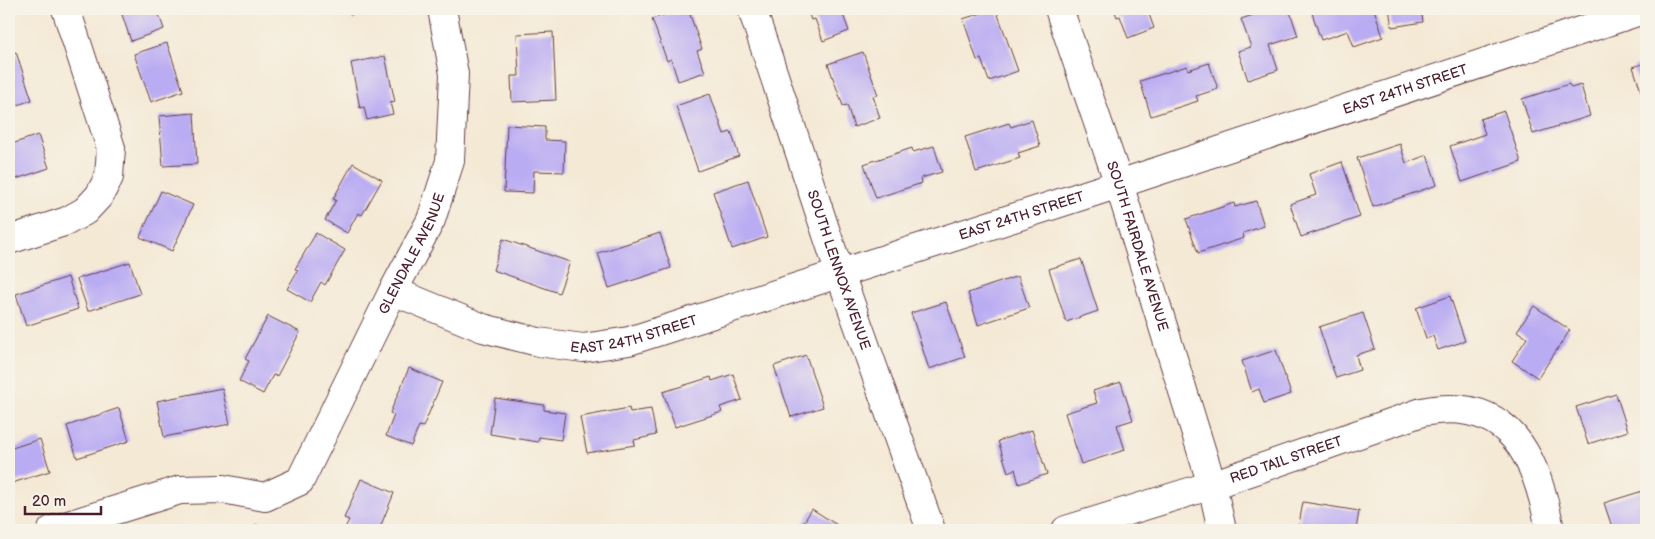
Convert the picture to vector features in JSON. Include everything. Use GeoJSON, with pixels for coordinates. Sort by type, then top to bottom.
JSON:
{"type":"FeatureCollection","features":[{"type":"Feature","properties":{"kind":"street"},"geometry":{"type":"LineString","coordinates":[[9,240],[67,221],[85,211],[99,196],[109,177],[111,148],[66,9]]}},
{"type":"Feature","properties":{"kind":"street","name":"GLENDALE AVENUE"},"geometry":{"type":"LineString","coordinates":[[52,530],[180,490],[223,489],[265,497],[300,481],[430,220],[450,161],[454,74],[442,9]]}},
{"type":"Feature","properties":{"kind":"street","name":"SOUTH LENNOX AVENUE"},"geometry":{"type":"LineString","coordinates":[[752,9],[840,274],[930,530]]}},
{"type":"Feature","properties":{"kind":"street","name":"SOUTH FAIRDALE AVENUE"},"geometry":{"type":"LineString","coordinates":[[1059,9],[1119,184],[1212,485],[1222,530]]}},
{"type":"Feature","properties":{"kind":"street","name":"EAST 24TH STREET"},"geometry":{"type":"LineString","coordinates":[[393,291],[483,328],[538,342],[583,348],[629,341],[670,330],[1119,184],[1646,10]]}},
{"type":"Feature","properties":{"kind":"street","name":"RED TAIL STREET"},"geometry":{"type":"LineString","coordinates":[[1066,530],[1212,485],[1422,412],[1440,409],[1460,409],[1481,413],[1506,427],[1532,467],[1545,502],[1550,530]]}},
{"type":"Feature","properties":{"kind":"building"},"geometry":{"type":"Polygon","coordinates":[[[120,9],[157,9],[164,29],[131,41],[120,9]]]}},
{"type":"Feature","properties":{"kind":"building"},"geometry":{"type":"Polygon","coordinates":[[[348,9],[366,9],[350,15],[348,9]]]}},
{"type":"Feature","properties":{"kind":"building"},"geometry":{"type":"Polygon","coordinates":[[[681,9],[688,9],[702,49],[697,51],[705,72],[678,81],[671,59],[667,61],[652,19],[681,9]]]}},
{"type":"Feature","properties":{"kind":"building"},"geometry":{"type":"Polygon","coordinates":[[[807,9],[841,9],[849,31],[823,41],[815,19],[811,20],[807,9]]]}},
{"type":"Feature","properties":{"kind":"building"},"geometry":{"type":"Polygon","coordinates":[[[996,9],[1018,71],[989,81],[981,59],[977,60],[963,19],[996,9]]]}},
{"type":"Feature","properties":{"kind":"building"},"geometry":{"type":"Polygon","coordinates":[[[1114,9],[1147,9],[1154,28],[1128,38],[1120,16],[1117,17],[1114,9]]]}},
{"type":"Feature","properties":{"kind":"building"},"geometry":{"type":"Polygon","coordinates":[[[1271,9],[1289,9],[1298,36],[1270,45],[1278,70],[1248,80],[1238,51],[1251,47],[1241,19],[1271,9]]]}},
{"type":"Feature","properties":{"kind":"building"},"geometry":{"type":"Polygon","coordinates":[[[1374,9],[1383,37],[1354,47],[1348,31],[1321,40],[1311,10],[1374,9]]]}},
{"type":"Feature","properties":{"kind":"building"},"geometry":{"type":"Polygon","coordinates":[[[1389,9],[1421,9],[1423,22],[1392,27],[1389,9]]]}},
{"type":"Feature","properties":{"kind":"building"},"geometry":{"type":"Polygon","coordinates":[[[553,32],[556,100],[512,102],[511,76],[519,76],[517,34],[553,32]]]}},
{"type":"Feature","properties":{"kind":"building"},"geometry":{"type":"Polygon","coordinates":[[[167,43],[183,91],[151,102],[134,54],[167,43]]]}},
{"type":"Feature","properties":{"kind":"building"},"geometry":{"type":"Polygon","coordinates":[[[16,52],[32,100],[9,108],[9,54],[16,52]]]}},
{"type":"Feature","properties":{"kind":"building"},"geometry":{"type":"Polygon","coordinates":[[[863,52],[878,95],[873,96],[880,118],[854,127],[847,105],[843,106],[828,64],[863,52]]]}},
{"type":"Feature","properties":{"kind":"building"},"geometry":{"type":"Polygon","coordinates":[[[385,56],[395,102],[390,103],[393,114],[367,120],[364,107],[360,108],[351,63],[385,56]]]}},
{"type":"Feature","properties":{"kind":"building"},"geometry":{"type":"Polygon","coordinates":[[[1209,63],[1218,89],[1196,96],[1198,101],[1151,116],[1140,81],[1187,66],[1188,70],[1209,63]]]}},
{"type":"Feature","properties":{"kind":"building"},"geometry":{"type":"Polygon","coordinates":[[[1646,63],[1646,106],[1633,67],[1646,63]]]}},
{"type":"Feature","properties":{"kind":"building"},"geometry":{"type":"Polygon","coordinates":[[[1569,84],[1571,88],[1581,85],[1590,116],[1533,134],[1522,99],[1569,84]]]}},
{"type":"Feature","properties":{"kind":"building"},"geometry":{"type":"Polygon","coordinates":[[[710,94],[724,134],[731,132],[739,156],[698,171],[676,106],[710,94]]]}},
{"type":"Feature","properties":{"kind":"building"},"geometry":{"type":"Polygon","coordinates":[[[1504,111],[1521,162],[1462,182],[1450,146],[1485,134],[1480,119],[1504,111]]]}},
{"type":"Feature","properties":{"kind":"building"},"geometry":{"type":"Polygon","coordinates":[[[194,113],[197,164],[163,166],[159,116],[194,113]]]}},
{"type":"Feature","properties":{"kind":"building"},"geometry":{"type":"Polygon","coordinates":[[[1032,120],[1040,146],[1018,153],[1020,158],[976,172],[965,137],[1009,123],[1011,127],[1032,120]]]}},
{"type":"Feature","properties":{"kind":"building"},"geometry":{"type":"Polygon","coordinates":[[[507,125],[545,127],[545,140],[565,141],[564,172],[534,171],[533,193],[504,192],[507,125]]]}},
{"type":"Feature","properties":{"kind":"building"},"geometry":{"type":"Polygon","coordinates":[[[38,135],[49,168],[13,180],[9,168],[9,145],[38,135]]]}},
{"type":"Feature","properties":{"kind":"building"},"geometry":{"type":"Polygon","coordinates":[[[1400,144],[1406,163],[1427,155],[1437,185],[1373,207],[1357,158],[1400,144]]]}},
{"type":"Feature","properties":{"kind":"building"},"geometry":{"type":"Polygon","coordinates":[[[934,146],[942,172],[921,178],[922,183],[876,198],[864,164],[912,148],[913,152],[934,146]]]}},
{"type":"Feature","properties":{"kind":"building"},"geometry":{"type":"Polygon","coordinates":[[[1342,162],[1360,217],[1301,237],[1290,204],[1316,195],[1309,174],[1342,162]]]}},
{"type":"Feature","properties":{"kind":"building"},"geometry":{"type":"Polygon","coordinates":[[[353,163],[382,180],[362,215],[358,213],[347,233],[325,220],[336,200],[333,199],[353,163]]]}},
{"type":"Feature","properties":{"kind":"building"},"geometry":{"type":"Polygon","coordinates":[[[748,180],[767,237],[732,249],[713,192],[748,180]]]}},
{"type":"Feature","properties":{"kind":"building"},"geometry":{"type":"Polygon","coordinates":[[[161,191],[193,205],[172,251],[140,237],[161,191]]]}},
{"type":"Feature","properties":{"kind":"building"},"geometry":{"type":"Polygon","coordinates":[[[1256,201],[1264,226],[1243,233],[1244,238],[1198,253],[1186,219],[1234,203],[1235,207],[1256,201]]]}},
{"type":"Feature","properties":{"kind":"building"},"geometry":{"type":"Polygon","coordinates":[[[316,233],[345,250],[325,285],[321,282],[310,302],[287,289],[298,270],[295,269],[316,233]]]}},
{"type":"Feature","properties":{"kind":"building"},"geometry":{"type":"Polygon","coordinates":[[[660,233],[671,268],[609,288],[598,253],[660,233]]]}},
{"type":"Feature","properties":{"kind":"building"},"geometry":{"type":"Polygon","coordinates":[[[503,239],[570,262],[559,293],[493,270],[503,239]]]}},
{"type":"Feature","properties":{"kind":"building"},"geometry":{"type":"Polygon","coordinates":[[[1081,259],[1098,311],[1066,322],[1049,269],[1081,259]]]}},
{"type":"Feature","properties":{"kind":"building"},"geometry":{"type":"Polygon","coordinates":[[[130,262],[140,294],[88,311],[77,279],[130,262]]]}},
{"type":"Feature","properties":{"kind":"building"},"geometry":{"type":"Polygon","coordinates":[[[1018,276],[1029,308],[978,325],[968,293],[1018,276]]]}},
{"type":"Feature","properties":{"kind":"building"},"geometry":{"type":"Polygon","coordinates":[[[68,277],[78,309],[26,326],[16,294],[68,277]]]}},
{"type":"Feature","properties":{"kind":"building"},"geometry":{"type":"Polygon","coordinates":[[[1450,296],[1465,341],[1438,350],[1433,336],[1426,338],[1416,308],[1450,296]]]}},
{"type":"Feature","properties":{"kind":"building"},"geometry":{"type":"Polygon","coordinates":[[[946,302],[965,357],[929,369],[911,313],[946,302]]]}},
{"type":"Feature","properties":{"kind":"building"},"geometry":{"type":"Polygon","coordinates":[[[1534,306],[1570,330],[1538,378],[1512,361],[1527,338],[1517,331],[1534,306]]]}},
{"type":"Feature","properties":{"kind":"building"},"geometry":{"type":"Polygon","coordinates":[[[1363,313],[1375,349],[1356,355],[1360,370],[1336,378],[1319,327],[1363,313]]]}},
{"type":"Feature","properties":{"kind":"building"},"geometry":{"type":"Polygon","coordinates":[[[268,316],[300,332],[277,376],[273,375],[263,394],[239,381],[249,361],[245,359],[268,316]]]}},
{"type":"Feature","properties":{"kind":"building"},"geometry":{"type":"Polygon","coordinates":[[[1276,350],[1291,394],[1264,403],[1259,389],[1252,392],[1242,361],[1276,350]]]}},
{"type":"Feature","properties":{"kind":"building"},"geometry":{"type":"Polygon","coordinates":[[[806,355],[823,407],[791,417],[774,366],[806,355]]]}},
{"type":"Feature","properties":{"kind":"building"},"geometry":{"type":"Polygon","coordinates":[[[409,368],[442,382],[423,427],[419,426],[411,446],[386,436],[394,415],[390,413],[409,368]]]}},
{"type":"Feature","properties":{"kind":"building"},"geometry":{"type":"Polygon","coordinates":[[[733,374],[742,400],[720,407],[722,412],[675,427],[663,392],[711,377],[712,381],[733,374]]]}},
{"type":"Feature","properties":{"kind":"building"},"geometry":{"type":"Polygon","coordinates":[[[1121,382],[1133,420],[1117,425],[1125,450],[1081,464],[1065,413],[1097,403],[1093,391],[1121,382]]]}},
{"type":"Feature","properties":{"kind":"building"},"geometry":{"type":"Polygon","coordinates":[[[222,388],[230,424],[164,437],[157,401],[222,388]]]}},
{"type":"Feature","properties":{"kind":"building"},"geometry":{"type":"Polygon","coordinates":[[[1616,394],[1628,431],[1588,444],[1576,407],[1616,394]]]}},
{"type":"Feature","properties":{"kind":"building"},"geometry":{"type":"Polygon","coordinates":[[[495,398],[544,405],[544,410],[565,413],[561,440],[539,437],[538,442],[490,434],[495,398]]]}},
{"type":"Feature","properties":{"kind":"building"},"geometry":{"type":"Polygon","coordinates":[[[119,408],[129,441],[77,458],[67,426],[119,408]]]}},
{"type":"Feature","properties":{"kind":"building"},"geometry":{"type":"Polygon","coordinates":[[[629,408],[630,412],[651,409],[656,435],[634,440],[635,445],[587,453],[580,417],[629,408]]]}},
{"type":"Feature","properties":{"kind":"building"},"geometry":{"type":"Polygon","coordinates":[[[1032,430],[1047,474],[1019,484],[1015,469],[1008,472],[998,441],[1032,430]]]}},
{"type":"Feature","properties":{"kind":"building"},"geometry":{"type":"Polygon","coordinates":[[[40,439],[50,471],[9,484],[9,449],[40,439]]]}},
{"type":"Feature","properties":{"kind":"building"},"geometry":{"type":"Polygon","coordinates":[[[361,479],[394,493],[379,530],[344,530],[349,520],[344,518],[361,479]]]}},
{"type":"Feature","properties":{"kind":"building"},"geometry":{"type":"Polygon","coordinates":[[[1646,490],[1646,530],[1613,530],[1604,503],[1646,490]]]}},
{"type":"Feature","properties":{"kind":"building"},"geometry":{"type":"Polygon","coordinates":[[[1303,502],[1359,511],[1356,530],[1298,530],[1303,502]]]}},
{"type":"Feature","properties":{"kind":"building"},"geometry":{"type":"Polygon","coordinates":[[[812,509],[837,525],[834,530],[799,530],[812,509]]]}}]}
